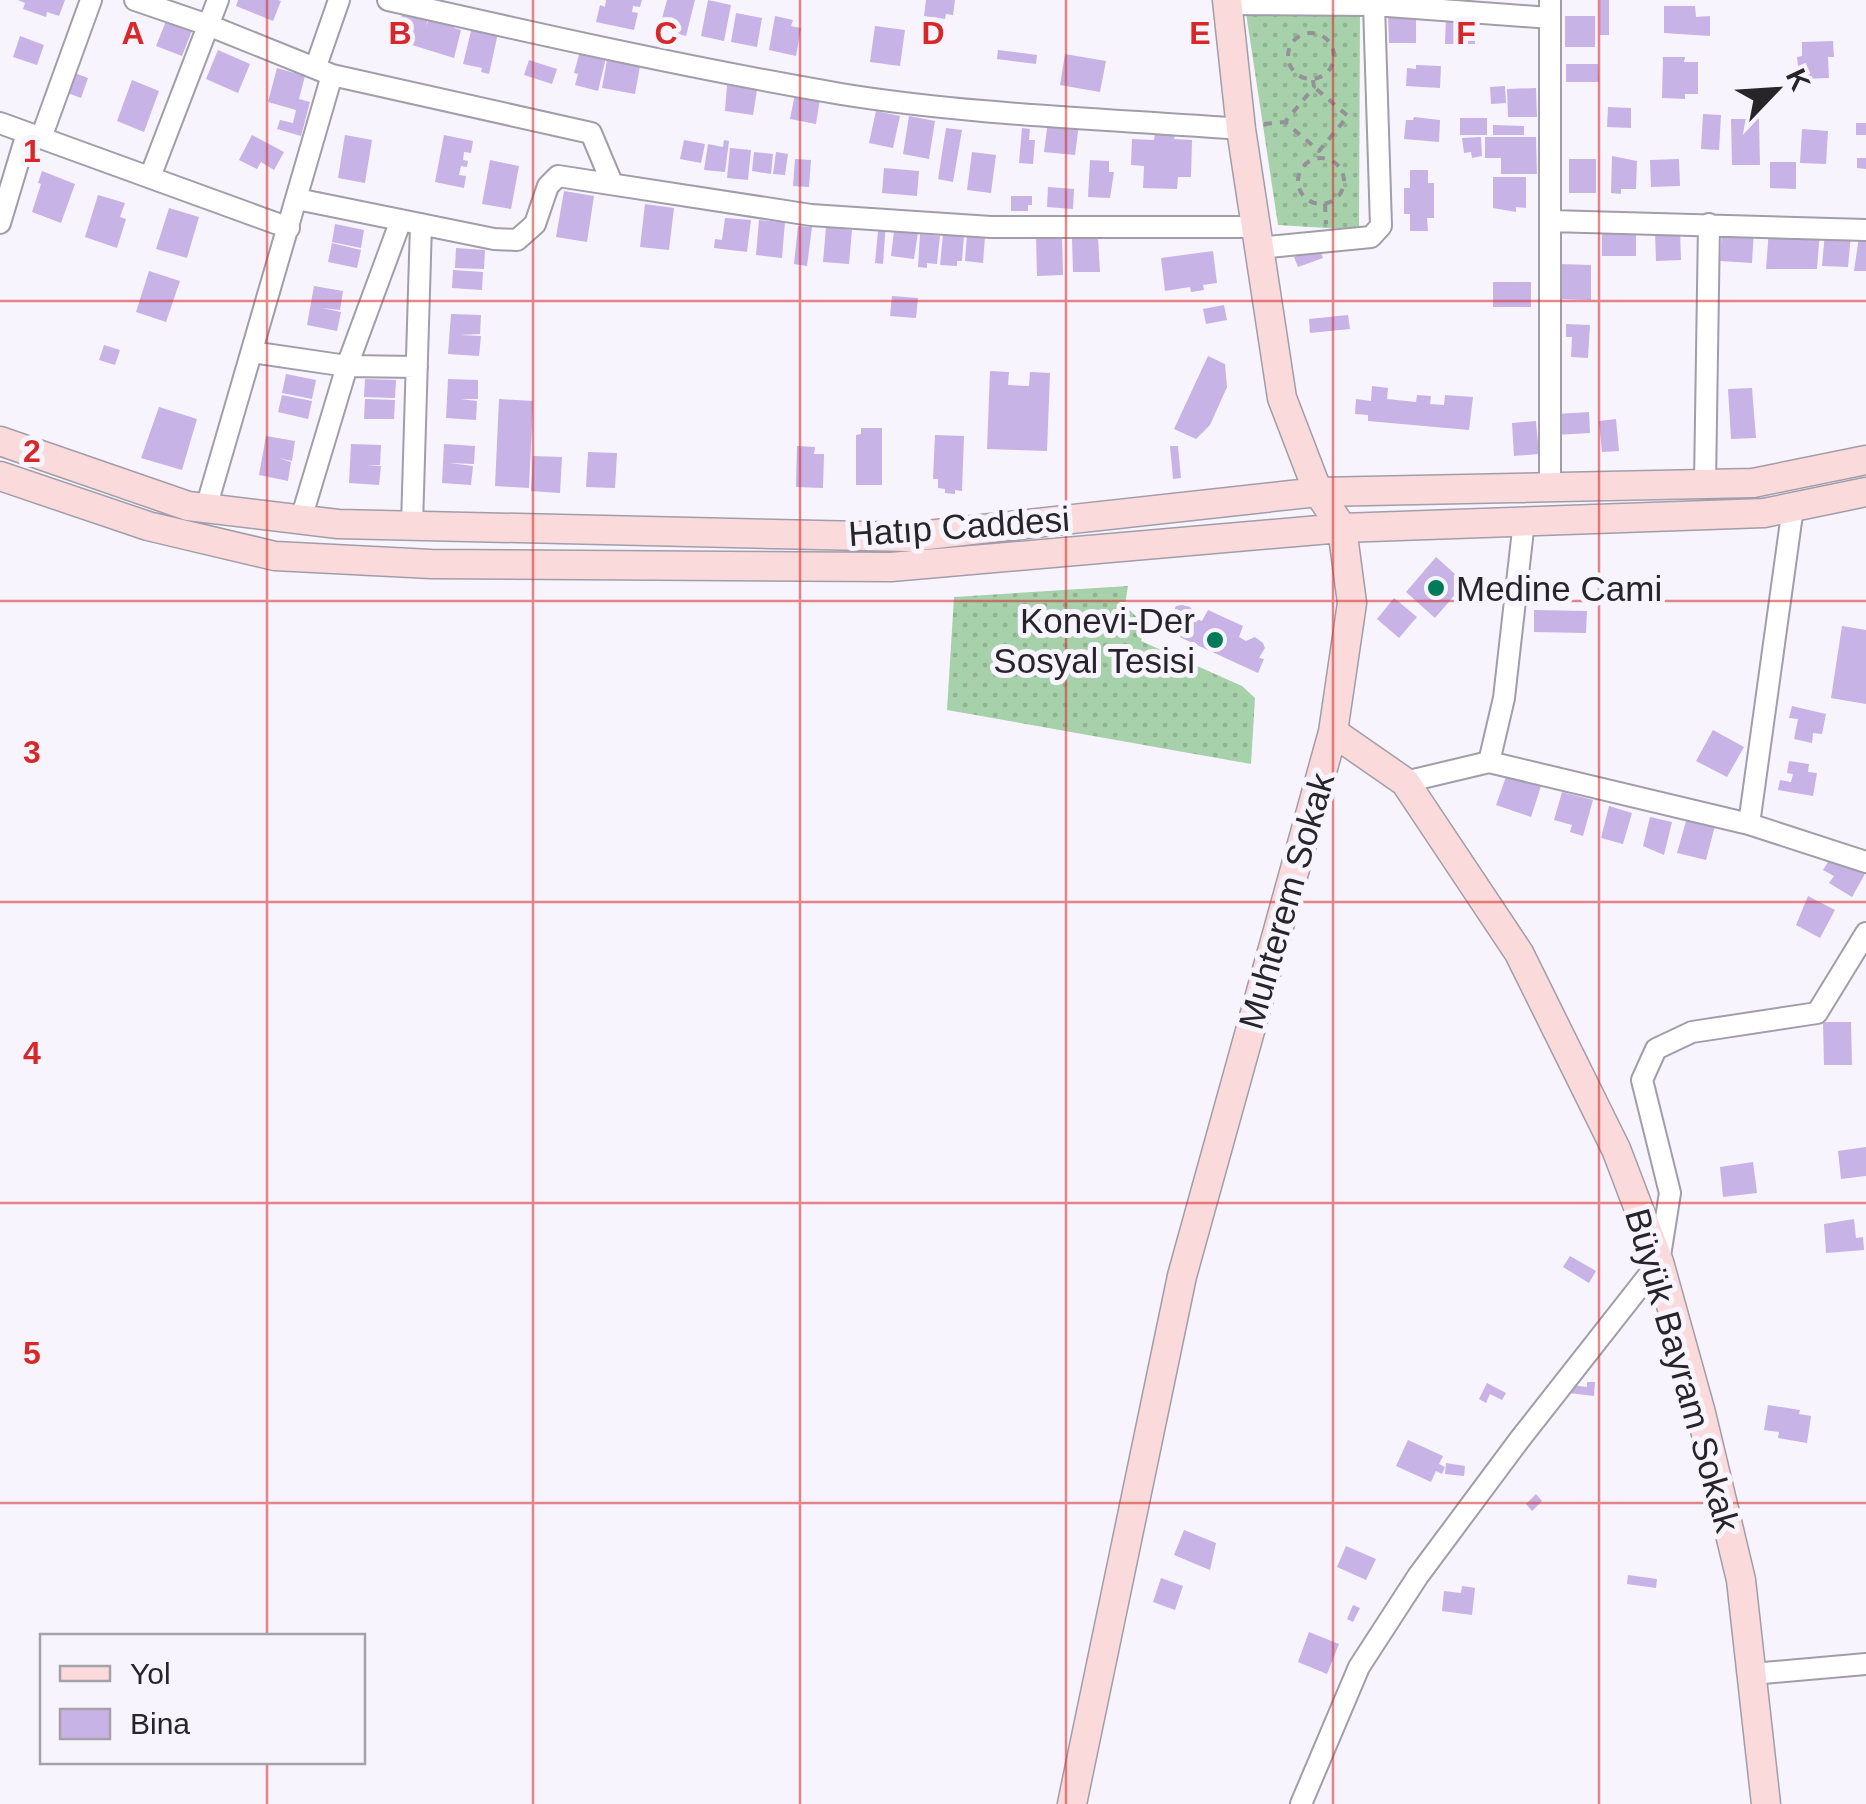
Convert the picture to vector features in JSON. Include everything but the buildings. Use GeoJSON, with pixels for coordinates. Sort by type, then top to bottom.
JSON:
{"type":"FeatureCollection","features":[{"type":"Feature","properties":{"kind":"main road","name":"Muhterem Sokak"},"geometry":{"type":"LineString","coordinates":[[1072,1804],[1182,1276],[1333,732],[1352,603],[1342,528],[1318,492],[1282,398],[1240,129],[1227,2]]}},
{"type":"Feature","properties":{"kind":"main road","name":"Hatıp Caddesi"},"geometry":{"type":"LineString","coordinates":[[0,441],[188,506],[301,519],[909,537],[1318,492],[1752,482],[1866,460]]}},
{"type":"Feature","properties":{"kind":"main road","name":"Hatıp Caddesi"},"geometry":{"type":"LineString","coordinates":[[0,476],[148,526],[276,556],[432,564],[891,567],[1342,528],[1764,513],[1866,492]]}},
{"type":"Feature","properties":{"kind":"main road","name":"Büyük Bayram Sokak"},"geometry":{"type":"LineString","coordinates":[[1333,732],[1405,782],[1518,953],[1616,1148],[1659,1262],[1741,1580],[1766,1804]]}},
{"type":"Feature","properties":{"kind":"street"},"geometry":{"type":"LineString","coordinates":[[0,223],[92,0]]}},
{"type":"Feature","properties":{"kind":"street"},"geometry":{"type":"LineString","coordinates":[[134,0],[324,70],[590,133],[612,183]]}},
{"type":"Feature","properties":{"kind":"street"},"geometry":{"type":"LineString","coordinates":[[150,177],[218,0]]}},
{"type":"Feature","properties":{"kind":"street"},"geometry":{"type":"LineString","coordinates":[[206,508],[297,199],[339,0]]}},
{"type":"Feature","properties":{"kind":"street"},"geometry":{"type":"LineString","coordinates":[[388,0],[589,45],[843,94],[1011,112],[1240,129]]}},
{"type":"Feature","properties":{"kind":"street"},"geometry":{"type":"LineString","coordinates":[[1227,2],[1550,9],[1550,487]]}},
{"type":"Feature","properties":{"kind":"street"},"geometry":{"type":"LineString","coordinates":[[297,199],[518,240],[535,224],[548,186],[558,176],[811,215],[991,228],[1258,238],[1371,237],[1381,226],[1374,5]]}},
{"type":"Feature","properties":{"kind":"street"},"geometry":{"type":"LineString","coordinates":[[0,123],[289,228]]}},
{"type":"Feature","properties":{"kind":"street"},"geometry":{"type":"LineString","coordinates":[[1551,221],[1866,230]]}},
{"type":"Feature","properties":{"kind":"street"},"geometry":{"type":"LineString","coordinates":[[301,519],[347,366],[411,222]]}},
{"type":"Feature","properties":{"kind":"street"},"geometry":{"type":"LineString","coordinates":[[411,222],[417,367],[412,525]]}},
{"type":"Feature","properties":{"kind":"street"},"geometry":{"type":"LineString","coordinates":[[1704,484],[1708,224]]}},
{"type":"Feature","properties":{"kind":"street"},"geometry":{"type":"LineString","coordinates":[[252,352],[347,366],[417,367]]}},
{"type":"Feature","properties":{"kind":"street"},"geometry":{"type":"LineString","coordinates":[[1749,824],[1792,507]]}},
{"type":"Feature","properties":{"kind":"street"},"geometry":{"type":"LineString","coordinates":[[1490,762],[1504,698],[1524,521]]}},
{"type":"Feature","properties":{"kind":"street"},"geometry":{"type":"LineString","coordinates":[[1405,782],[1490,762],[1749,824],[1866,862]]}},
{"type":"Feature","properties":{"kind":"street"},"geometry":{"type":"LineString","coordinates":[[1301,1804],[1359,1667],[1408,1592],[1520,1439],[1659,1262],[1670,1193],[1642,1080],[1656,1050],[1692,1032],[1817,1013],[1866,933]]}},
{"type":"Feature","properties":{"kind":"street"},"geometry":{"type":"LineString","coordinates":[[1752,1674],[1866,1664]]}},
{"type":"Feature","properties":{"kind":"path"},"geometry":{"type":"LineString","coordinates":[[1309,32],[1323,36],[1335,54],[1326,74],[1313,80],[1292,70],[1288,54],[1294,40],[1309,32]]}},
{"type":"Feature","properties":{"kind":"path"},"geometry":{"type":"LineString","coordinates":[[1313,80],[1314,87],[1348,116],[1319,151]]}},
{"type":"Feature","properties":{"kind":"path"},"geometry":{"type":"LineString","coordinates":[[1314,87],[1284,122],[1319,151],[1320,158]]}},
{"type":"Feature","properties":{"kind":"path"},"geometry":{"type":"LineString","coordinates":[[1320,158],[1335,163],[1344,175],[1342,191],[1325,204],[1311,201],[1299,184],[1302,169],[1320,158]]}},
{"type":"Feature","properties":{"kind":"green space"},"geometry":{"type":"Polygon","coordinates":[[[1246,13],[1360,15],[1359,230],[1278,225],[1246,13]]]}},
{"type":"Feature","properties":{"kind":"green space"},"geometry":{"type":"Polygon","coordinates":[[[1128,586],[1125,605],[1145,626],[1141,641],[1242,686],[1255,698],[1251,764],[947,710],[954,597],[1128,586]]]}},
{"type":"Feature","properties":{"kind":"place","name":"Medine Cami"},"geometry":{"type":"Point","coordinates":[1436,588]}},
{"type":"Feature","properties":{"kind":"place","name":"Konevi-Der Sosyal Tesisi"},"geometry":{"type":"Point","coordinates":[1215,640]}}]}
